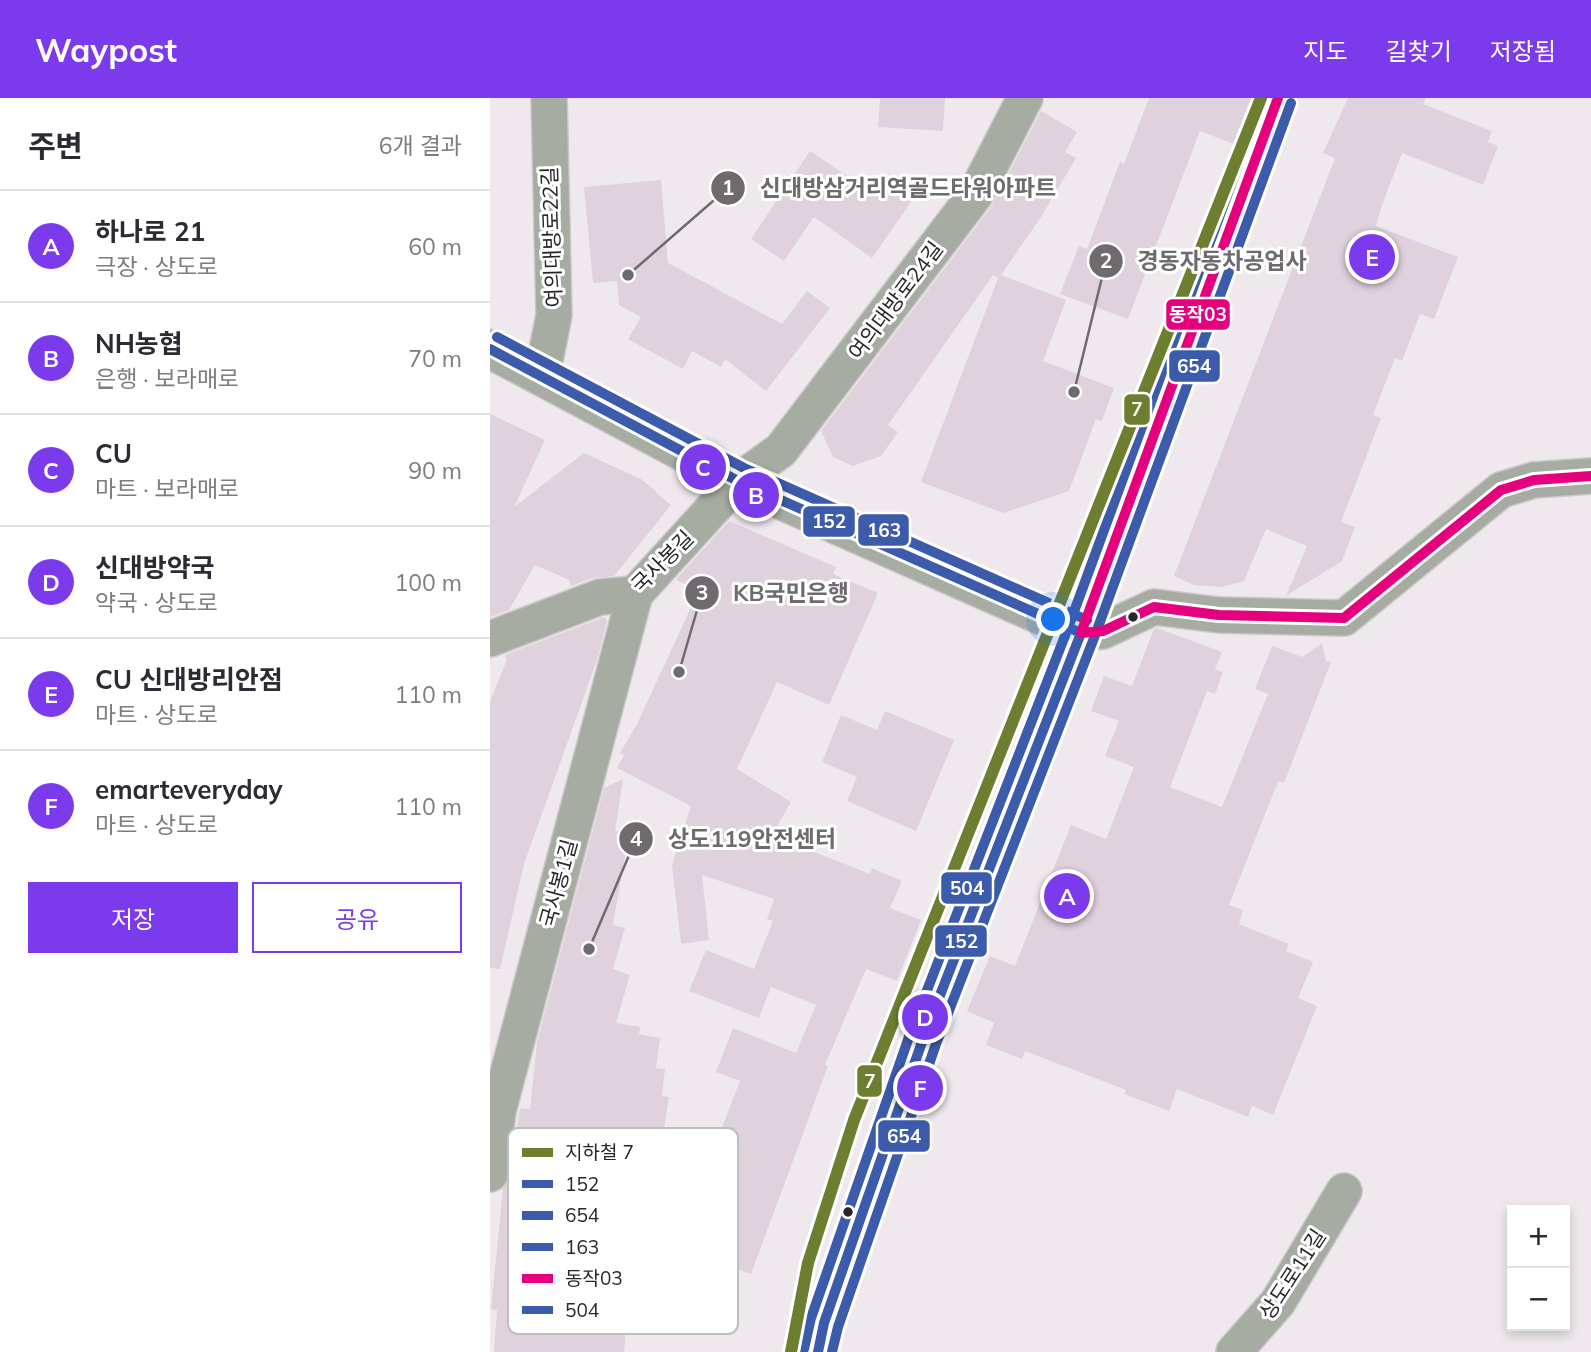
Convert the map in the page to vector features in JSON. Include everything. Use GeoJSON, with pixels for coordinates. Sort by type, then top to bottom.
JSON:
{"type":"FeatureCollection","features":[{"type":"Feature","properties":{"kind":"main road"},"geometry":{"type":"LineString","coordinates":[[818,1352],[824,1323],[923,1039],[1082,633],[1278,98]]}},
{"type":"Feature","properties":{"kind":"main road"},"geometry":{"type":"LineString","coordinates":[[490,349],[738,481],[1082,633]]}},
{"type":"Feature","properties":{"kind":"street","name":"여의대방로22길"},"geometry":{"type":"LineString","coordinates":[[542,376],[554,315],[549,98]]}},
{"type":"Feature","properties":{"kind":"street","name":"여의대방로24길"},"geometry":{"type":"LineString","coordinates":[[738,481],[781,450],[975,195],[1026,98]]}},
{"type":"Feature","properties":{"kind":"street"},"geometry":{"type":"LineString","coordinates":[[1082,633],[1103,631],[1154,607],[1219,615],[1344,618],[1501,490],[1534,480],[1591,476]]}},
{"type":"Feature","properties":{"kind":"street","name":"국사봉길"},"geometry":{"type":"LineString","coordinates":[[490,639],[600,597],[635,594],[738,481]]}},
{"type":"Feature","properties":{"kind":"street","name":"국사봉1길"},"geometry":{"type":"LineString","coordinates":[[490,1174],[498,1111],[635,594]]}},
{"type":"Feature","properties":{"kind":"street","name":"상도로11길"},"geometry":{"type":"LineString","coordinates":[[1234,1352],[1278,1302],[1344,1191]]}},
{"type":"Feature","properties":{"kind":"building"},"geometry":{"type":"Polygon","coordinates":[[[880,98],[945,98],[943,131],[878,127],[880,98]]]}},
{"type":"Feature","properties":{"kind":"building"},"geometry":{"type":"Polygon","coordinates":[[[1149,98],[1252,98],[1234,144],[1200,131],[1128,319],[1060,294],[1079,246],[1087,249],[1120,162],[1124,164],[1149,98]]]}},
{"type":"Feature","properties":{"kind":"building"},"geometry":{"type":"Polygon","coordinates":[[[1348,98],[1426,98],[1423,104],[1492,131],[1488,142],[1498,146],[1483,185],[1402,153],[1382,205],[1376,226],[1458,257],[1434,319],[1420,314],[1402,361],[1395,358],[1373,415],[1381,418],[1341,522],[1355,527],[1342,561],[1286,596],[1307,546],[1266,529],[1244,581],[1221,587],[1194,585],[1174,576],[1335,158],[1323,153],[1348,98]]]}},
{"type":"Feature","properties":{"kind":"building"},"geometry":{"type":"Polygon","coordinates":[[[1041,111],[1077,132],[1065,152],[1076,158],[1041,217],[1001,275],[1066,300],[1043,361],[1114,388],[1102,421],[1096,419],[1069,491],[1003,513],[921,482],[998,278],[993,275],[888,425],[898,432],[881,456],[853,466],[833,457],[821,431],[991,207],[1041,111]]]}},
{"type":"Feature","properties":{"kind":"building"},"geometry":{"type":"Polygon","coordinates":[[[810,151],[875,195],[885,180],[913,199],[872,258],[814,217],[784,261],[751,239],[810,151]]]}},
{"type":"Feature","properties":{"kind":"building"},"geometry":{"type":"Polygon","coordinates":[[[661,180],[668,263],[782,324],[807,291],[830,308],[766,391],[725,359],[721,367],[692,351],[683,369],[628,339],[641,317],[619,305],[617,281],[593,283],[584,187],[661,180]]]}},
{"type":"Feature","properties":{"kind":"building"},"geometry":{"type":"Polygon","coordinates":[[[490,414],[545,440],[514,507],[584,453],[641,479],[671,505],[614,576],[593,578],[571,586],[569,580],[535,565],[509,610],[490,617],[490,414]]]}},
{"type":"Feature","properties":{"kind":"building"},"geometry":{"type":"Polygon","coordinates":[[[729,521],[836,567],[833,574],[878,593],[829,705],[777,682],[737,769],[791,802],[772,835],[870,874],[872,868],[902,881],[890,908],[921,920],[897,981],[866,969],[825,1065],[828,1066],[751,1274],[738,1269],[738,1128],[722,1128],[740,1081],[716,1072],[733,1028],[796,1053],[816,1005],[771,987],[759,1018],[689,991],[706,950],[754,969],[773,921],[767,919],[774,899],[702,875],[709,940],[681,944],[672,865],[691,806],[617,768],[624,755],[620,753],[637,724],[699,590],[676,580],[729,521]]]}},
{"type":"Feature","properties":{"kind":"building"},"geometry":{"type":"Polygon","coordinates":[[[604,617],[607,621],[597,660],[524,864],[500,969],[490,968],[490,701],[507,660],[505,655],[604,617]]]}},
{"type":"Feature","properties":{"kind":"building"},"geometry":{"type":"Polygon","coordinates":[[[1154,629],[1222,652],[1215,669],[1223,672],[1215,694],[1207,691],[1170,787],[1222,807],[1268,694],[1255,689],[1272,646],[1302,657],[1322,643],[1326,661],[1331,662],[1284,783],[1279,781],[1275,789],[1229,905],[1243,910],[1239,924],[1289,944],[1286,951],[1313,962],[1298,998],[1317,1006],[1273,1115],[1252,1106],[1248,1117],[1177,1089],[1169,1111],[1124,1094],[1126,1090],[1025,1051],[1022,1059],[986,1045],[994,1023],[967,1011],[990,956],[1015,966],[1071,825],[1106,839],[1134,767],[1105,756],[1119,721],[1091,711],[1104,676],[1132,686],[1154,629]]]}},
{"type":"Feature","properties":{"kind":"building"},"geometry":{"type":"Polygon","coordinates":[[[885,711],[954,740],[916,831],[847,801],[857,777],[822,762],[841,715],[877,730],[885,711]]]}},
{"type":"Feature","properties":{"kind":"building"},"geometry":{"type":"Polygon","coordinates":[[[623,779],[615,831],[619,832],[619,838],[628,839],[613,925],[625,928],[613,969],[630,975],[616,1023],[640,1027],[639,1034],[660,1038],[656,1068],[665,1069],[662,1096],[669,1097],[664,1128],[517,1128],[520,1108],[530,1109],[537,1042],[604,788],[623,779]]]}},
{"type":"Feature","properties":{"kind":"building"},"geometry":{"type":"Polygon","coordinates":[[[508,1180],[508,1334],[626,1334],[624,1352],[494,1352],[497,1310],[491,1309],[503,1188],[508,1180]]]}},
{"type":"Feature","properties":{"kind":"metro line","name":"7"},"geometry":{"type":"LineString","coordinates":[[791,1352],[808,1263],[854,1120],[1261,98]]}},
{"type":"Feature","properties":{"kind":"transit line","name":"163"},"geometry":{"type":"LineString","coordinates":[[1068,628],[1263,98]]}},
{"type":"Feature","properties":{"kind":"transit line","name":"동작03"},"geometry":{"type":"LineString","coordinates":[[1278,98],[1081,633],[1103,631],[1154,607],[1219,615],[1344,618],[1501,490],[1534,480],[1591,476]]}},
{"type":"Feature","properties":{"kind":"transit line","name":"654"},"geometry":{"type":"LineString","coordinates":[[832,1352],[838,1327],[936,1044],[1094,638],[1291,103]]}},
{"type":"Feature","properties":{"kind":"transit line","name":"163"},"geometry":{"type":"LineString","coordinates":[[497,337],[744,468],[1087,620]]}},
{"type":"Feature","properties":{"kind":"transit line","name":"152"},"geometry":{"type":"LineString","coordinates":[[490,349],[738,481],[1081,633]]}},
{"type":"Feature","properties":{"kind":"transit line","name":"504"},"geometry":{"type":"LineString","coordinates":[[804,1349],[811,1318],[910,1034],[1068,628]]}},
{"type":"Feature","properties":{"kind":"transit line","name":"152"},"geometry":{"type":"LineString","coordinates":[[818,1352],[824,1323],[923,1039],[1081,633]]}},
{"type":"Feature","properties":{"kind":"place","name":"CU 신대방리안점"},"geometry":{"type":"Point","coordinates":[1372,257]}},
{"type":"Feature","properties":{"kind":"place","name":"신대방삼거리역골드타워아파트"},"geometry":{"type":"Point","coordinates":[628,275]}},
{"type":"Feature","properties":{"kind":"place","name":"경동자동차공업사"},"geometry":{"type":"Point","coordinates":[1074,392]}},
{"type":"Feature","properties":{"kind":"place","name":"CU"},"geometry":{"type":"Point","coordinates":[703,467]}},
{"type":"Feature","properties":{"kind":"place","name":"NH농협"},"geometry":{"type":"Point","coordinates":[756,495]}},
{"type":"Feature","properties":{"kind":"place","name":"KB국민은행"},"geometry":{"type":"Point","coordinates":[679,672]}},
{"type":"Feature","properties":{"kind":"place","name":"하나로 21"},"geometry":{"type":"Point","coordinates":[1067,896]}},
{"type":"Feature","properties":{"kind":"place","name":"상도119안전센터"},"geometry":{"type":"Point","coordinates":[589,949]}},
{"type":"Feature","properties":{"kind":"place","name":"신대방약국"},"geometry":{"type":"Point","coordinates":[925,1017]}},
{"type":"Feature","properties":{"kind":"place","name":"emarteveryday"},"geometry":{"type":"Point","coordinates":[920,1088]}}]}
